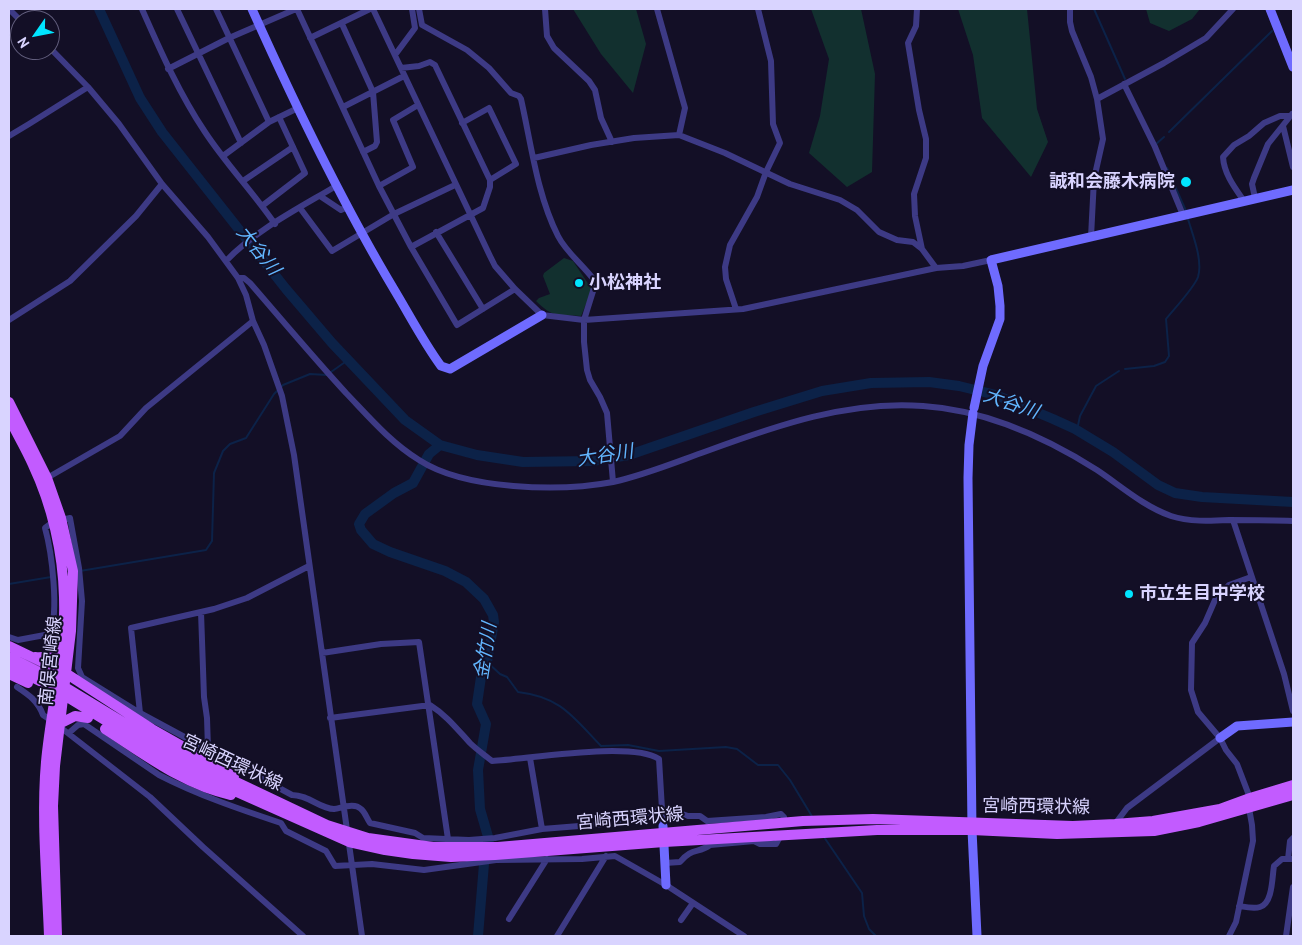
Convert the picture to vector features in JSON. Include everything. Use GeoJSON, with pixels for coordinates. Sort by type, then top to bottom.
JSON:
{"type":"FeatureCollection","features":[{"type":"Feature","properties":{"kind":"main road","name":"南俣宮崎線"},"geometry":{"type":"LineString","coordinates":[[9,402],[47,478],[57,521],[73,571],[65,634],[60,699],[61,726],[55,766],[53,806],[57,936]]}},
{"type":"Feature","properties":{"kind":"main road","name":"南俣宮崎線"},"geometry":{"type":"LineString","coordinates":[[9,418],[34,466],[57,521]]}},
{"type":"Feature","properties":{"kind":"main road","name":"南俣宮崎線"},"geometry":{"type":"LineString","coordinates":[[63,672],[65,634]]}},
{"type":"Feature","properties":{"kind":"main road"},"geometry":{"type":"LineString","coordinates":[[31,656],[40,658],[49,656],[65,634]]}},
{"type":"Feature","properties":{"kind":"main road"},"geometry":{"type":"LineString","coordinates":[[9,646],[63,672],[152,729],[221,768],[254,796]]}},
{"type":"Feature","properties":{"kind":"main road","name":"宮崎西環状線"},"geometry":{"type":"LineString","coordinates":[[9,657],[45,675],[140,738]]}},
{"type":"Feature","properties":{"kind":"main road","name":"宮崎西環状線"},"geometry":{"type":"LineString","coordinates":[[9,666],[46,684],[140,738],[169,750],[254,796],[348,837],[385,850],[413,854],[444,856],[663,833],[785,823],[873,819],[1057,834],[1154,831],[1199,822],[1293,785]]}},
{"type":"Feature","properties":{"kind":"main road"},"geometry":{"type":"LineString","coordinates":[[9,674],[20,684],[60,699],[183,778],[216,792],[254,796]]}},
{"type":"Feature","properties":{"kind":"main road"},"geometry":{"type":"LineString","coordinates":[[61,726],[75,716],[88,718]]}},
{"type":"Feature","properties":{"kind":"main road","name":"南俣宮崎線"},"geometry":{"type":"LineString","coordinates":[[49,936],[45,808],[46,763],[61,726]]}},
{"type":"Feature","properties":{"kind":"main road","name":"宮崎西環状線"},"geometry":{"type":"LineString","coordinates":[[663,833],[781,835],[972,826],[1115,824],[1153,821],[1293,795]]}},
{"type":"Feature","properties":{"kind":"street"},"geometry":{"type":"LineString","coordinates":[[142,9],[168,69],[186,103],[223,156],[275,224]]}},
{"type":"Feature","properties":{"kind":"street"},"geometry":{"type":"LineString","coordinates":[[177,9],[241,143]]}},
{"type":"Feature","properties":{"kind":"street"},"geometry":{"type":"LineString","coordinates":[[216,9],[269,122]]}},
{"type":"Feature","properties":{"kind":"street"},"geometry":{"type":"LineString","coordinates":[[252,9],[298,108],[361,233],[441,366],[450,369],[542,315],[584,320],[736,309],[772,304],[936,268],[963,266],[991,260],[1293,190]]}},
{"type":"Feature","properties":{"kind":"street"},"geometry":{"type":"LineString","coordinates":[[168,69],[229,38],[297,9],[379,186],[411,247],[457,325],[516,289]]}},
{"type":"Feature","properties":{"kind":"street"},"geometry":{"type":"LineString","coordinates":[[310,38],[372,9],[496,266],[542,315]]}},
{"type":"Feature","properties":{"kind":"street"},"geometry":{"type":"LineString","coordinates":[[395,55],[415,28],[412,9]]}},
{"type":"Feature","properties":{"kind":"street"},"geometry":{"type":"LineString","coordinates":[[419,9],[422,25],[467,50],[489,68],[511,93],[519,96],[549,214],[558,237],[594,280],[594,288],[584,320],[584,342],[587,370],[607,413],[613,480]]}},
{"type":"Feature","properties":{"kind":"street"},"geometry":{"type":"LineString","coordinates":[[545,9],[547,36],[554,48],[589,81],[595,90],[601,118],[612,142]]}},
{"type":"Feature","properties":{"kind":"street"},"geometry":{"type":"LineString","coordinates":[[657,9],[684,108],[679,135]]}},
{"type":"Feature","properties":{"kind":"street"},"geometry":{"type":"LineString","coordinates":[[736,309],[726,279],[725,267],[730,245],[757,197],[780,142],[773,124],[771,61],[758,9]]}},
{"type":"Feature","properties":{"kind":"street"},"geometry":{"type":"LineString","coordinates":[[917,9],[916,26],[908,43],[919,110],[926,139],[926,158],[914,194],[915,216],[922,249]]}},
{"type":"Feature","properties":{"kind":"street"},"geometry":{"type":"LineString","coordinates":[[1070,9],[1072,31],[1092,77],[1103,140],[1094,179],[1091,237]]}},
{"type":"Feature","properties":{"kind":"street"},"geometry":{"type":"LineString","coordinates":[[1097,99],[1206,38],[1233,9]]}},
{"type":"Feature","properties":{"kind":"street"},"geometry":{"type":"LineString","coordinates":[[1270,9],[1293,67]]}},
{"type":"Feature","properties":{"kind":"street"},"geometry":{"type":"LineString","coordinates":[[342,24],[373,92],[377,142],[375,146],[364,152]]}},
{"type":"Feature","properties":{"kind":"street"},"geometry":{"type":"LineString","coordinates":[[60,58],[88,87],[119,124],[162,184],[238,278],[246,294],[253,321],[264,345],[282,396],[294,455],[362,936]]}},
{"type":"Feature","properties":{"kind":"street"},"geometry":{"type":"LineString","coordinates":[[401,68],[419,66],[430,62],[435,65],[490,180],[490,187],[483,208],[411,247]]}},
{"type":"Feature","properties":{"kind":"street"},"geometry":{"type":"LineString","coordinates":[[343,106],[404,76]]}},
{"type":"Feature","properties":{"kind":"street"},"geometry":{"type":"LineString","coordinates":[[1124,84],[1183,215]]}},
{"type":"Feature","properties":{"kind":"street"},"geometry":{"type":"LineString","coordinates":[[9,136],[88,87]]}},
{"type":"Feature","properties":{"kind":"street"},"geometry":{"type":"LineString","coordinates":[[379,186],[413,167],[393,120],[418,105]]}},
{"type":"Feature","properties":{"kind":"street"},"geometry":{"type":"LineString","coordinates":[[223,156],[269,122],[298,108]]}},
{"type":"Feature","properties":{"kind":"street"},"geometry":{"type":"LineString","coordinates":[[462,123],[489,108],[516,164],[490,180]]}},
{"type":"Feature","properties":{"kind":"street"},"geometry":{"type":"LineString","coordinates":[[1244,201],[1227,172],[1223,157],[1234,145],[1249,136],[1264,123],[1280,116],[1292,114]]}},
{"type":"Feature","properties":{"kind":"street"},"geometry":{"type":"LineString","coordinates":[[1255,198],[1252,184],[1268,144],[1292,114]]}},
{"type":"Feature","properties":{"kind":"street"},"geometry":{"type":"LineString","coordinates":[[262,206],[305,173],[279,117]]}},
{"type":"Feature","properties":{"kind":"street"},"geometry":{"type":"LineString","coordinates":[[1283,126],[1293,167]]}},
{"type":"Feature","properties":{"kind":"street"},"geometry":{"type":"LineString","coordinates":[[534,158],[634,138],[679,135],[725,153],[790,184],[840,200],[857,210],[879,232],[897,240],[913,242],[922,249],[936,268]]}},
{"type":"Feature","properties":{"kind":"street"},"geometry":{"type":"LineString","coordinates":[[243,181],[293,146]]}},
{"type":"Feature","properties":{"kind":"street"},"geometry":{"type":"LineString","coordinates":[[9,320],[70,281],[136,216],[162,184]]}},
{"type":"Feature","properties":{"kind":"street"},"geometry":{"type":"LineString","coordinates":[[300,208],[332,251],[394,214],[455,184]]}},
{"type":"Feature","properties":{"kind":"street"},"geometry":{"type":"LineString","coordinates":[[226,261],[235,252],[275,224],[336,186]]}},
{"type":"Feature","properties":{"kind":"street"},"geometry":{"type":"LineString","coordinates":[[320,196],[341,210],[348,208]]}},
{"type":"Feature","properties":{"kind":"street"},"geometry":{"type":"LineString","coordinates":[[436,232],[483,309]]}},
{"type":"Feature","properties":{"kind":"street"},"geometry":{"type":"LineString","coordinates":[[977,936],[972,826],[968,478],[973,411],[983,366],[1000,319],[998,286],[991,260]]}},
{"type":"Feature","properties":{"kind":"street"},"geometry":{"type":"LineString","coordinates":[[238,278],[244,278],[250,283],[313,356],[381,430],[399,446],[432,468],[473,480],[542,487],[598,484],[657,469],[796,421],[822,415],[884,406],[921,405],[973,411],[1023,431],[1097,470],[1157,511],[1175,518],[1198,521],[1293,520]]}},
{"type":"Feature","properties":{"kind":"street"},"geometry":{"type":"LineString","coordinates":[[47,478],[120,436],[146,408],[253,321]]}},
{"type":"Feature","properties":{"kind":"street"},"geometry":{"type":"LineString","coordinates":[[9,637],[18,640],[50,634],[54,600],[46,528],[57,521],[70,518],[79,568],[82,601],[78,668],[82,677],[140,713],[292,795],[302,795],[333,809],[344,806],[357,806],[370,823],[415,834],[423,838],[448,839],[469,852]]}},
{"type":"Feature","properties":{"kind":"street"},"geometry":{"type":"LineString","coordinates":[[1233,520],[1284,674],[1293,711]]}},
{"type":"Feature","properties":{"kind":"street"},"geometry":{"type":"LineString","coordinates":[[140,713],[131,628],[201,612],[246,598],[309,566]]}},
{"type":"Feature","properties":{"kind":"street"},"geometry":{"type":"LineString","coordinates":[[1229,936],[1236,922],[1240,906],[1253,841],[1252,826],[1249,803],[1237,764],[1226,750],[1220,738],[1198,712],[1191,690],[1192,644],[1205,623],[1215,600],[1229,585],[1251,577]]}},
{"type":"Feature","properties":{"kind":"street"},"geometry":{"type":"LineString","coordinates":[[201,612],[208,749]]}},
{"type":"Feature","properties":{"kind":"street"},"geometry":{"type":"LineString","coordinates":[[322,653],[380,644],[419,642],[430,705],[448,839]]}},
{"type":"Feature","properties":{"kind":"street"},"geometry":{"type":"LineString","coordinates":[[9,684],[20,684],[32,696],[42,715],[61,726],[150,797],[303,936]]}},
{"type":"Feature","properties":{"kind":"street"},"geometry":{"type":"LineString","coordinates":[[330,718],[430,705],[447,718],[472,744],[492,761],[624,750],[653,755],[659,759],[666,885]]}},
{"type":"Feature","properties":{"kind":"street"},"geometry":{"type":"LineString","coordinates":[[1115,824],[1127,808],[1237,726],[1293,722]]}},
{"type":"Feature","properties":{"kind":"street"},"geometry":{"type":"LineString","coordinates":[[61,726],[84,724],[159,775],[201,796],[281,823],[286,831],[326,851],[335,866],[372,864],[424,870],[469,852],[496,850],[547,858],[582,859],[615,856],[666,885],[744,936]]}},
{"type":"Feature","properties":{"kind":"street"},"geometry":{"type":"LineString","coordinates":[[530,758],[542,830]]}},
{"type":"Feature","properties":{"kind":"street"},"geometry":{"type":"LineString","coordinates":[[496,850],[542,830],[604,824],[612,820],[636,820],[649,812],[671,810],[688,816],[700,816],[708,821],[766,817],[781,814],[784,817],[785,823]]}},
{"type":"Feature","properties":{"kind":"street"},"geometry":{"type":"LineString","coordinates":[[665,863],[680,862],[692,851],[705,849],[710,845],[754,841],[760,844],[776,844],[781,835]]}},
{"type":"Feature","properties":{"kind":"street"},"geometry":{"type":"LineString","coordinates":[[1240,906],[1256,908],[1265,904],[1269,898],[1274,866],[1282,860],[1290,859],[1290,841],[1293,838]]}},
{"type":"Feature","properties":{"kind":"street"},"geometry":{"type":"LineString","coordinates":[[557,936],[606,856]]}},
{"type":"Feature","properties":{"kind":"street"},"geometry":{"type":"LineString","coordinates":[[509,919],[547,858]]}},
{"type":"Feature","properties":{"kind":"street"},"geometry":{"type":"LineString","coordinates":[[1286,936],[1290,920],[1293,887]]}},
{"type":"Feature","properties":{"kind":"street"},"geometry":{"type":"LineString","coordinates":[[681,920],[693,903]]}},
{"type":"Feature","properties":{"kind":"green space"},"geometry":{"type":"Polygon","coordinates":[[[573,9],[636,9],[646,44],[633,93],[601,54],[573,9]]]}},
{"type":"Feature","properties":{"kind":"green space"},"geometry":{"type":"Polygon","coordinates":[[[811,9],[861,9],[875,74],[872,172],[847,187],[809,153],[820,116],[829,59],[811,9]]]}},
{"type":"Feature","properties":{"kind":"green space"},"geometry":{"type":"Polygon","coordinates":[[[958,9],[1027,9],[1037,109],[1048,142],[1031,177],[982,118],[973,55],[958,9]]]}},
{"type":"Feature","properties":{"kind":"green space"},"geometry":{"type":"Polygon","coordinates":[[[1146,9],[1200,9],[1192,19],[1169,31],[1150,23],[1146,9]]]}},
{"type":"Feature","properties":{"kind":"green space"},"geometry":{"type":"Polygon","coordinates":[[[564,258],[573,261],[591,288],[581,316],[552,313],[536,301],[550,294],[543,276],[544,273],[564,258]]]}},
{"type":"Feature","properties":{"kind":"waterway","name":"大谷川"},"geometry":{"type":"LineString","coordinates":[[99,9],[140,98],[162,132],[286,289],[332,343],[405,420],[440,445],[477,455],[523,462],[592,461],[629,455],[822,391],[871,383],[929,382],[959,386],[996,395],[1053,419],[1075,429],[1113,452],[1158,485],[1175,493],[1202,497],[1293,502]]}},
{"type":"Feature","properties":{"kind":"waterway"},"geometry":{"type":"LineString","coordinates":[[1094,9],[1125,79]]}},
{"type":"Feature","properties":{"kind":"waterway"},"geometry":{"type":"LineString","coordinates":[[1169,132],[1272,31]]}},
{"type":"Feature","properties":{"kind":"waterway"},"geometry":{"type":"LineString","coordinates":[[1157,146],[1156,144],[1164,137]]}},
{"type":"Feature","properties":{"kind":"waterway"},"geometry":{"type":"LineString","coordinates":[[1167,168],[1186,211]]}},
{"type":"Feature","properties":{"kind":"waterway"},"geometry":{"type":"LineString","coordinates":[[1125,369],[1154,366],[1165,362],[1169,356],[1166,319],[1192,287],[1198,277],[1199,270],[1197,248],[1188,219]]}},
{"type":"Feature","properties":{"kind":"waterway"},"geometry":{"type":"LineString","coordinates":[[331,372],[348,360]]}},
{"type":"Feature","properties":{"kind":"waterway"},"geometry":{"type":"LineString","coordinates":[[1077,430],[1080,416],[1096,386],[1119,371]]}},
{"type":"Feature","properties":{"kind":"waterway"},"geometry":{"type":"LineString","coordinates":[[80,571],[206,550],[212,541],[214,473],[223,451],[230,444],[246,438],[274,394],[283,385],[310,374],[327,375]]}},
{"type":"Feature","properties":{"kind":"waterway","name":"金竹川"},"geometry":{"type":"LineString","coordinates":[[440,445],[429,454],[413,483],[394,493],[365,514],[359,524],[361,530],[373,544],[390,552],[445,571],[466,582],[484,599],[493,615],[494,622],[487,662],[481,677],[477,704],[486,724],[478,770],[480,809],[489,840],[484,864],[478,936]]}},
{"type":"Feature","properties":{"kind":"waterway"},"geometry":{"type":"LineString","coordinates":[[9,584],[51,577]]}},
{"type":"Feature","properties":{"kind":"waterway"},"geometry":{"type":"LineString","coordinates":[[487,662],[500,674],[507,677],[518,692],[545,698],[565,710],[601,746],[628,745],[659,751],[726,747],[737,749],[758,765],[778,765],[790,780],[813,818]]}},
{"type":"Feature","properties":{"kind":"waterway"},"geometry":{"type":"LineString","coordinates":[[824,837],[862,893],[864,916],[869,929],[876,936]]}},
{"type":"Feature","properties":{"kind":"place","name":"誠和会藤木病院"},"geometry":{"type":"Point","coordinates":[1186,182]}},
{"type":"Feature","properties":{"kind":"place","name":"小松神社"},"geometry":{"type":"Point","coordinates":[579,283]}},
{"type":"Feature","properties":{"kind":"place","name":"市立生目中学校"},"geometry":{"type":"Point","coordinates":[1129,594]}}]}
